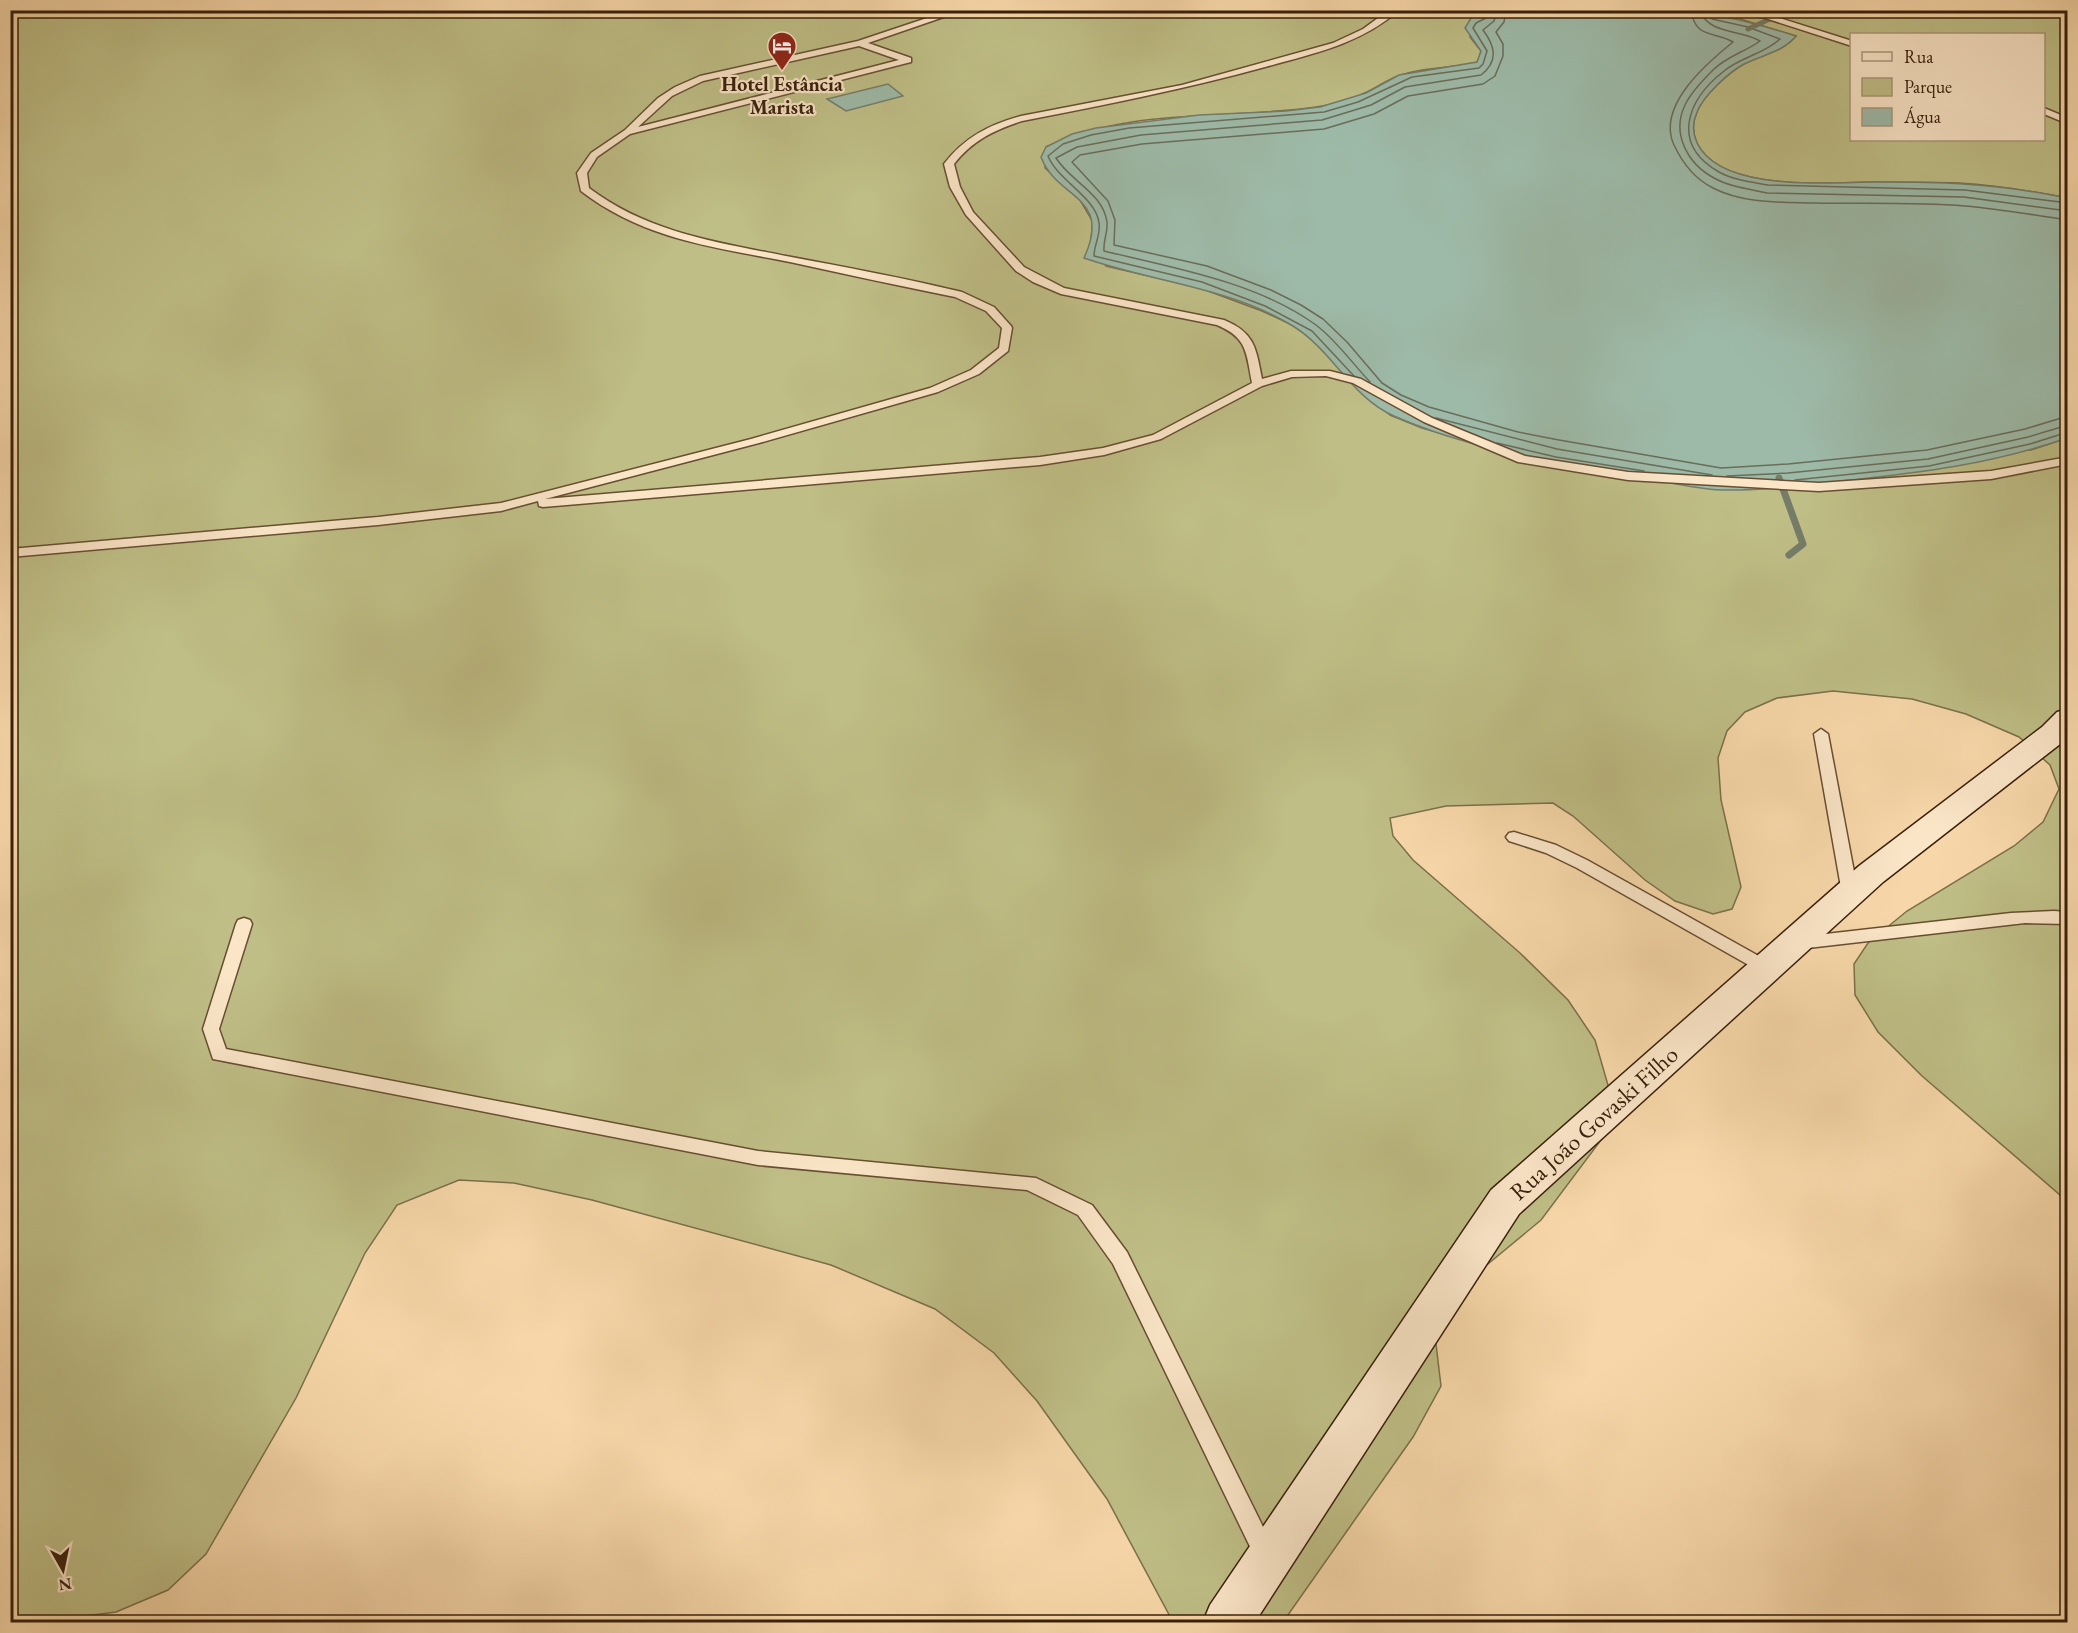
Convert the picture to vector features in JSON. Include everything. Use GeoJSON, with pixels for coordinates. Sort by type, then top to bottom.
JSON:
{"type":"FeatureCollection","features":[{"type":"Feature","properties":{"kind":"street","name":"Rua João Govaski Filho"},"geometry":{"type":"LineString","coordinates":[[1227,1623],[1505,1202],[1850,893],[2053,734],[2067,719]]}},
{"type":"Feature","properties":{"kind":"lane"},"geometry":{"type":"LineString","coordinates":[[501,507],[755,441],[934,390],[975,372],[1004,349],[1007,328],[990,309],[958,294],[703,242],[656,229],[597,201],[584,189],[582,173],[594,155],[627,132],[668,93],[700,79],[860,43],[960,10]]}},
{"type":"Feature","properties":{"kind":"lane"},"geometry":{"type":"LineString","coordinates":[[1258,384],[1248,339],[1238,329],[1220,322],[1061,291],[1036,280],[1020,269],[969,213],[955,187],[949,164],[960,149],[976,135],[998,126],[1021,119],[1183,87],[1336,45],[1366,31],[1395,10]]}},
{"type":"Feature","properties":{"kind":"lane"},"geometry":{"type":"LineString","coordinates":[[1744,10],[1850,44]]}},
{"type":"Feature","properties":{"kind":"lane"},"geometry":{"type":"LineString","coordinates":[[627,132],[908,60],[860,43]]}},
{"type":"Feature","properties":{"kind":"lane"},"geometry":{"type":"LineString","coordinates":[[642,118],[895,54]]}},
{"type":"Feature","properties":{"kind":"lane"},"geometry":{"type":"LineString","coordinates":[[2045,112],[2067,121]]}},
{"type":"Feature","properties":{"kind":"lane"},"geometry":{"type":"LineString","coordinates":[[10,553],[501,507],[1040,461],[1104,452],[1157,437],[1258,384],[1291,374],[1326,373],[1357,381],[1428,420],[1522,459],[1628,476],[1819,487],[1991,475],[2067,460]]}},
{"type":"Feature","properties":{"kind":"lane"},"geometry":{"type":"LineString","coordinates":[[1821,734],[1850,893]]}},
{"type":"Feature","properties":{"kind":"lane"},"geometry":{"type":"LineString","coordinates":[[1514,837],[1551,849],[1780,956],[1885,935],[2053,916],[2067,918]]}},
{"type":"Feature","properties":{"kind":"lane"},"geometry":{"type":"LineString","coordinates":[[244,924],[211,1029],[219,1054],[758,1158],[1030,1183],[1085,1210],[1120,1258],[1268,1560]]}},
{"type":"Feature","properties":{"kind":"green space"},"geometry":{"type":"Polygon","coordinates":[[[10,11],[1489,11],[1471,18],[1470,37],[1481,51],[1478,62],[1410,72],[1356,97],[1323,106],[1144,120],[1078,134],[1046,147],[1045,168],[1080,200],[1093,222],[1090,245],[1106,266],[1200,288],[1262,311],[1290,324],[1308,336],[1390,415],[1422,428],[1513,454],[2031,450],[2067,438],[2067,1201],[1922,1076],[1878,1032],[1855,995],[1854,964],[1868,943],[1907,911],[2014,846],[2043,822],[2059,789],[2050,765],[2019,737],[1966,714],[1912,699],[1833,691],[1777,698],[1745,712],[1727,731],[1718,758],[1721,800],[1741,887],[1732,909],[1713,914],[1675,901],[1645,880],[1573,816],[1553,803],[1446,806],[1390,818],[1393,836],[1413,860],[1520,953],[1568,1000],[1595,1040],[1612,1099],[1604,1136],[1541,1220],[1488,1264],[1415,1305],[1436,1344],[1441,1386],[1413,1437],[1283,1622],[1173,1622],[1107,1499],[1037,1401],[994,1353],[935,1309],[831,1265],[592,1200],[514,1183],[459,1180],[397,1205],[365,1253],[296,1398],[206,1554],[168,1590],[116,1612],[38,1622],[11,1622],[10,11]]]}},
{"type":"Feature","properties":{"kind":"green space"},"geometry":{"type":"Polygon","coordinates":[[[1681,11],[2067,11],[2067,198],[1959,183],[1778,181],[1729,170],[1710,159],[1697,143],[1693,131],[1695,116],[1700,106],[1724,78],[1751,61],[1785,46],[1796,36],[1730,16],[1681,11]]]}},
{"type":"Feature","properties":{"kind":"water"},"geometry":{"type":"Polygon","coordinates":[[[1489,11],[1681,11],[1739,20],[1796,36],[1779,50],[1751,61],[1724,78],[1705,99],[1695,116],[1693,131],[1697,143],[1710,159],[1729,170],[1778,181],[1952,183],[2015,189],[2067,198],[2067,438],[2011,455],[1927,471],[1751,490],[1699,488],[1572,465],[1481,446],[1394,416],[1366,398],[1307,336],[1268,313],[1217,294],[1084,258],[1091,237],[1092,222],[1087,210],[1079,200],[1049,171],[1041,157],[1046,147],[1072,134],[1096,128],[1199,115],[1320,107],[1366,93],[1399,75],[1477,62],[1481,51],[1465,28],[1471,18],[1489,11]]]}},
{"type":"Feature","properties":{"kind":"water"},"geometry":{"type":"Polygon","coordinates":[[[888,84],[903,96],[846,111],[827,99],[888,84]]]}},
{"type":"Feature","properties":{"kind":"waterway"},"geometry":{"type":"LineString","coordinates":[[1748,29],[1772,18],[1782,10]]}},
{"type":"Feature","properties":{"kind":"waterway"},"geometry":{"type":"LineString","coordinates":[[1779,478],[1803,544],[1789,555]]}},
{"type":"Feature","properties":{"kind":"place","name":"Hotel Estância Marista"},"geometry":{"type":"Point","coordinates":[782,72]}}]}
